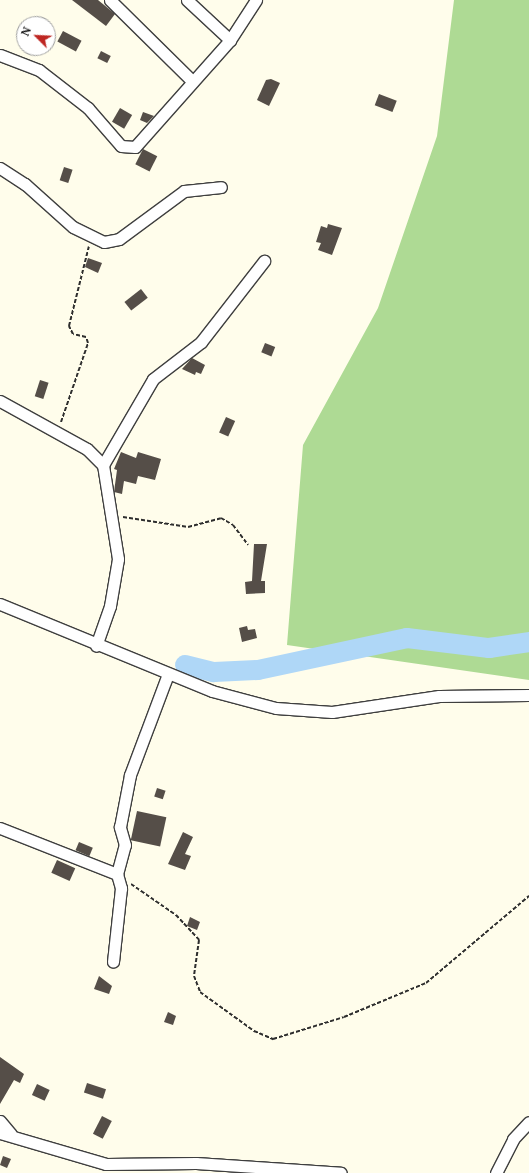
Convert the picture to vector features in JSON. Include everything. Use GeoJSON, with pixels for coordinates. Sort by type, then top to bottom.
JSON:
{"type":"FeatureCollection","features":[{"type":"Feature","properties":{"kind":"street"},"geometry":{"type":"LineString","coordinates":[[110,0],[192,81]]}},
{"type":"Feature","properties":{"kind":"street"},"geometry":{"type":"LineString","coordinates":[[187,0],[230,40]]}},
{"type":"Feature","properties":{"kind":"street"},"geometry":{"type":"LineString","coordinates":[[0,55],[39,70],[74,96],[125,148],[143,141],[192,81],[230,40],[256,0]]}},
{"type":"Feature","properties":{"kind":"street"},"geometry":{"type":"LineString","coordinates":[[0,168],[25,184],[73,227],[92,238],[104,242],[119,239],[174,196],[194,188],[221,187]]}},
{"type":"Feature","properties":{"kind":"street"},"geometry":{"type":"LineString","coordinates":[[102,465],[153,379],[200,342],[264,261]]}},
{"type":"Feature","properties":{"kind":"street"},"geometry":{"type":"LineString","coordinates":[[0,401],[56,434],[87,449],[102,465],[112,515],[118,559],[110,606],[96,646]]}},
{"type":"Feature","properties":{"kind":"street"},"geometry":{"type":"LineString","coordinates":[[0,604],[96,646],[168,674],[251,703],[296,711],[361,710],[439,696],[529,695]]}},
{"type":"Feature","properties":{"kind":"street"},"geometry":{"type":"LineString","coordinates":[[113,962],[118,876],[125,845],[120,827],[130,775],[168,674]]}},
{"type":"Feature","properties":{"kind":"street"},"geometry":{"type":"LineString","coordinates":[[0,828],[118,876]]}},
{"type":"Feature","properties":{"kind":"street"},"geometry":{"type":"LineString","coordinates":[[0,1121],[5,1134],[73,1156],[106,1164],[196,1163],[341,1173]]}},
{"type":"Feature","properties":{"kind":"street"},"geometry":{"type":"LineString","coordinates":[[496,1173],[513,1140],[529,1122]]}},
{"type":"Feature","properties":{"kind":"path"},"geometry":{"type":"LineString","coordinates":[[56,434],[88,346],[86,338],[73,334],[69,326],[81,268],[92,238]]}},
{"type":"Feature","properties":{"kind":"path"},"geometry":{"type":"LineString","coordinates":[[112,515],[188,527],[221,518],[234,525],[248,545]]}},
{"type":"Feature","properties":{"kind":"path"},"geometry":{"type":"LineString","coordinates":[[118,876],[150,895],[196,936],[199,946],[194,976],[200,992],[268,1038],[344,1017],[426,983],[529,896]]}},
{"type":"Feature","properties":{"kind":"green space"},"geometry":{"type":"Polygon","coordinates":[[[454,0],[529,0],[529,680],[287,645],[303,445],[378,308],[437,136],[454,0]]]}},
{"type":"Feature","properties":{"kind":"building"},"geometry":{"type":"Polygon","coordinates":[[[72,0],[98,0],[115,14],[106,26],[72,0]]]}},
{"type":"Feature","properties":{"kind":"building"},"geometry":{"type":"Polygon","coordinates":[[[63,31],[82,41],[76,51],[57,42],[63,31]]]}},
{"type":"Feature","properties":{"kind":"building"},"geometry":{"type":"Polygon","coordinates":[[[101,51],[111,56],[107,63],[97,58],[101,51]]]}},
{"type":"Feature","properties":{"kind":"building"},"geometry":{"type":"Polygon","coordinates":[[[271,79],[280,83],[269,106],[257,100],[266,80],[271,79]]]}},
{"type":"Feature","properties":{"kind":"building"},"geometry":{"type":"Polygon","coordinates":[[[379,94],[397,101],[392,112],[375,105],[379,94]]]}},
{"type":"Feature","properties":{"kind":"building"},"geometry":{"type":"Polygon","coordinates":[[[120,108],[132,115],[124,129],[112,122],[120,108]]]}},
{"type":"Feature","properties":{"kind":"building"},"geometry":{"type":"Polygon","coordinates":[[[143,112],[154,116],[147,123],[140,120],[143,112]]]}},
{"type":"Feature","properties":{"kind":"building"},"geometry":{"type":"Polygon","coordinates":[[[143,149],[157,156],[150,171],[135,164],[143,149]]]}},
{"type":"Feature","properties":{"kind":"building"},"geometry":{"type":"Polygon","coordinates":[[[64,167],[73,170],[68,183],[60,180],[64,167]]]}},
{"type":"Feature","properties":{"kind":"building"},"geometry":{"type":"Polygon","coordinates":[[[328,224],[342,228],[332,255],[318,250],[321,243],[316,242],[321,226],[327,228],[328,224]]]}},
{"type":"Feature","properties":{"kind":"building"},"geometry":{"type":"Polygon","coordinates":[[[88,258],[102,263],[98,273],[85,267],[88,258]]]}},
{"type":"Feature","properties":{"kind":"building"},"geometry":{"type":"Polygon","coordinates":[[[141,289],[148,298],[131,311],[124,302],[141,289]]]}},
{"type":"Feature","properties":{"kind":"building"},"geometry":{"type":"Polygon","coordinates":[[[265,343],[275,347],[271,356],[261,352],[265,343]]]}},
{"type":"Feature","properties":{"kind":"building"},"geometry":{"type":"Polygon","coordinates":[[[192,358],[205,365],[201,374],[196,372],[195,375],[182,369],[192,358]]]}},
{"type":"Feature","properties":{"kind":"building"},"geometry":{"type":"Polygon","coordinates":[[[40,380],[49,383],[43,399],[35,396],[40,380]]]}},
{"type":"Feature","properties":{"kind":"building"},"geometry":{"type":"Polygon","coordinates":[[[226,417],[235,421],[228,437],[219,433],[226,417]]]}},
{"type":"Feature","properties":{"kind":"building"},"geometry":{"type":"Polygon","coordinates":[[[121,452],[136,458],[138,452],[161,459],[155,480],[138,476],[136,484],[124,481],[122,494],[114,492],[117,470],[114,469],[121,452]]]}},
{"type":"Feature","properties":{"kind":"building"},"geometry":{"type":"Polygon","coordinates":[[[254,544],[267,544],[261,581],[265,581],[265,593],[246,594],[245,582],[252,581],[254,544]]]}},
{"type":"Feature","properties":{"kind":"building"},"geometry":{"type":"Polygon","coordinates":[[[247,626],[248,630],[255,629],[257,638],[242,642],[239,628],[247,626]]]}},
{"type":"Feature","properties":{"kind":"building"},"geometry":{"type":"Polygon","coordinates":[[[157,788],[166,791],[163,799],[154,797],[157,788]]]}},
{"type":"Feature","properties":{"kind":"building"},"geometry":{"type":"Polygon","coordinates":[[[137,811],[166,817],[160,847],[131,840],[137,811]]]}},
{"type":"Feature","properties":{"kind":"building"},"geometry":{"type":"Polygon","coordinates":[[[183,832],[193,837],[185,854],[191,856],[185,870],[168,864],[183,832]]]}},
{"type":"Feature","properties":{"kind":"building"},"geometry":{"type":"Polygon","coordinates":[[[79,842],[93,848],[89,856],[75,850],[79,842]]]}},
{"type":"Feature","properties":{"kind":"building"},"geometry":{"type":"Polygon","coordinates":[[[57,860],[75,868],[70,881],[51,873],[57,860]]]}},
{"type":"Feature","properties":{"kind":"building"},"geometry":{"type":"Polygon","coordinates":[[[190,917],[200,922],[197,930],[187,926],[190,917]]]}},
{"type":"Feature","properties":{"kind":"building"},"geometry":{"type":"Polygon","coordinates":[[[99,976],[112,986],[109,994],[94,989],[99,976]]]}},
{"type":"Feature","properties":{"kind":"building"},"geometry":{"type":"Polygon","coordinates":[[[168,1012],[176,1016],[173,1025],[164,1022],[168,1012]]]}},
{"type":"Feature","properties":{"kind":"building"},"geometry":{"type":"Polygon","coordinates":[[[0,1057],[24,1074],[20,1083],[14,1080],[0,1104],[0,1057]]]}},
{"type":"Feature","properties":{"kind":"building"},"geometry":{"type":"Polygon","coordinates":[[[87,1083],[106,1089],[103,1099],[84,1093],[87,1083]]]}},
{"type":"Feature","properties":{"kind":"building"},"geometry":{"type":"Polygon","coordinates":[[[37,1084],[50,1090],[45,1101],[32,1095],[37,1084]]]}},
{"type":"Feature","properties":{"kind":"building"},"geometry":{"type":"Polygon","coordinates":[[[102,1116],[112,1121],[103,1139],[93,1134],[102,1116]]]}},
{"type":"Feature","properties":{"kind":"building"},"geometry":{"type":"Polygon","coordinates":[[[3,1156],[11,1159],[7,1168],[0,1165],[3,1156]]]}},
{"type":"Feature","properties":{"kind":"waterway"},"geometry":{"type":"LineString","coordinates":[[185,665],[214,672],[258,670],[407,638],[489,648],[529,642]]}}]}
